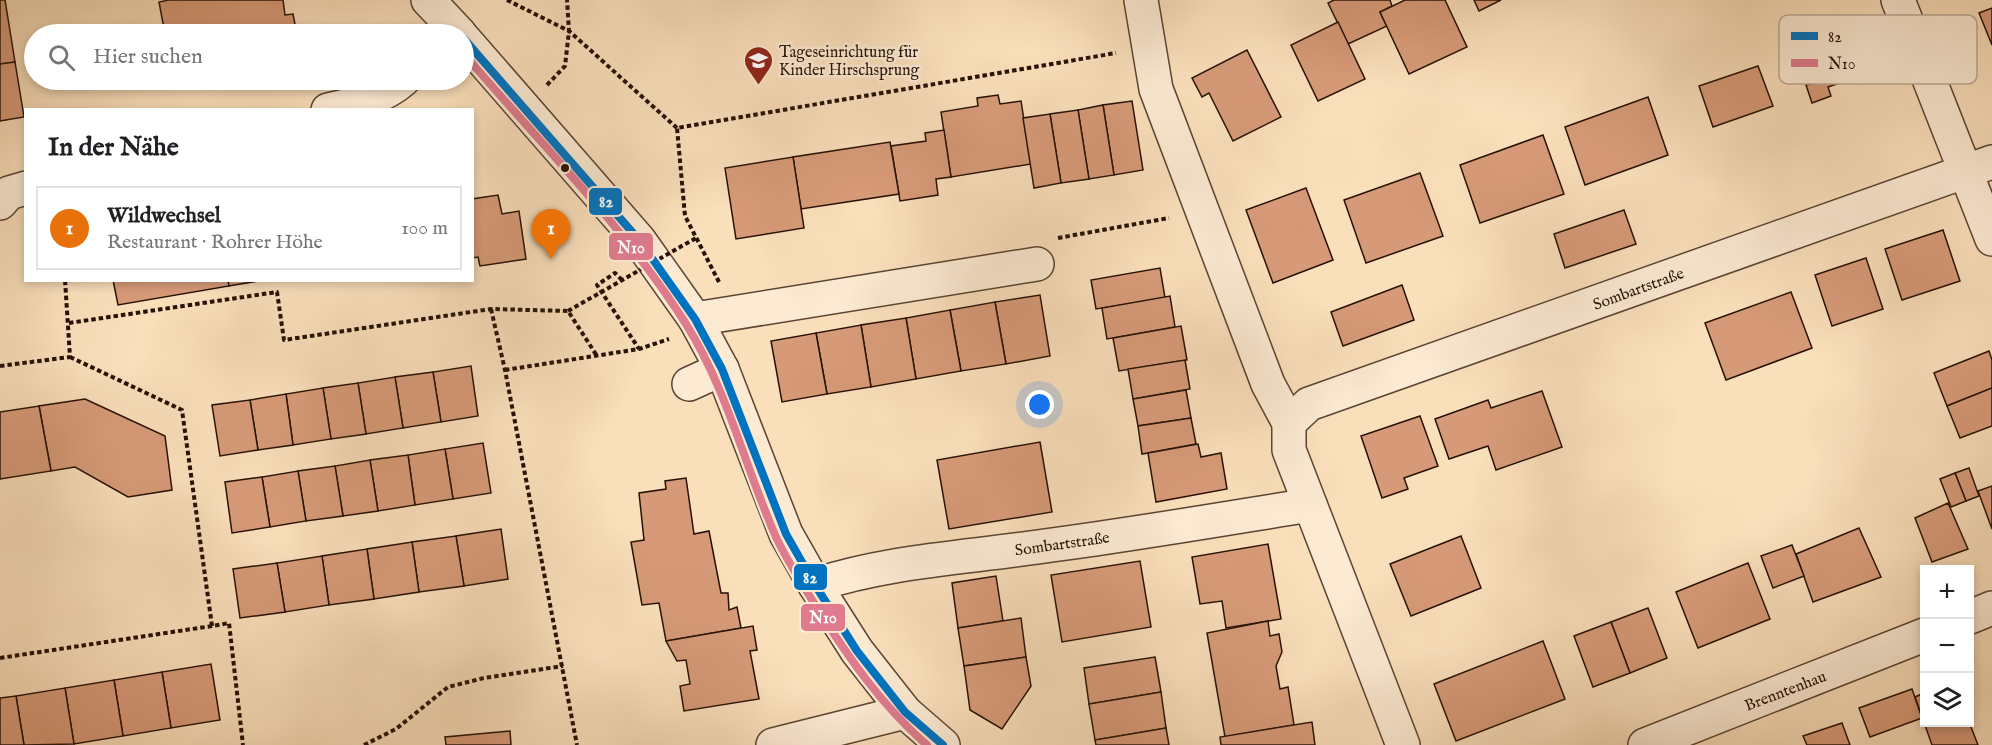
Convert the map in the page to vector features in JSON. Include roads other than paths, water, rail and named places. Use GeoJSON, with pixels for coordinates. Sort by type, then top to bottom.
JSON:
{"type":"FeatureCollection","features":[{"type":"Feature","properties":{"kind":"street"},"geometry":{"type":"LineString","coordinates":[[428,0],[448,24]]}},
{"type":"Feature","properties":{"kind":"street"},"geometry":{"type":"LineString","coordinates":[[1141,0],[1156,89],[1268,384],[1289,423],[1289,450],[1403,745]]}},
{"type":"Feature","properties":{"kind":"street"},"geometry":{"type":"LineString","coordinates":[[1898,0],[1905,15]]}},
{"type":"Feature","properties":{"kind":"street"},"geometry":{"type":"LineString","coordinates":[[474,52],[639,240],[686,327],[722,369],[786,534],[815,585],[857,651],[905,712],[943,745]]}},
{"type":"Feature","properties":{"kind":"street"},"geometry":{"type":"LineString","coordinates":[[1939,84],[1979,167],[1992,239]]}},
{"type":"Feature","properties":{"kind":"street"},"geometry":{"type":"LineString","coordinates":[[338,108],[362,103],[389,90]]}},
{"type":"Feature","properties":{"kind":"street","name":"Sombartstraße"},"geometry":{"type":"LineString","coordinates":[[1289,423],[1309,404],[1979,167]]}},
{"type":"Feature","properties":{"kind":"street"},"geometry":{"type":"LineString","coordinates":[[0,203],[9,193],[24,189]]}},
{"type":"Feature","properties":{"kind":"street"},"geometry":{"type":"LineString","coordinates":[[686,327],[735,312],[1037,264]]}},
{"type":"Feature","properties":{"kind":"street"},"geometry":{"type":"LineString","coordinates":[[690,384],[722,369]]}},
{"type":"Feature","properties":{"kind":"street","name":"Sombartstraße"},"geometry":{"type":"LineString","coordinates":[[815,585],[848,574],[943,558],[1042,546],[1310,506]]}},
{"type":"Feature","properties":{"kind":"street"},"geometry":{"type":"LineString","coordinates":[[1974,615],[1992,608]]}},
{"type":"Feature","properties":{"kind":"street","name":"Brenntenhau"},"geometry":{"type":"LineString","coordinates":[[1645,745],[1920,637]]}},
{"type":"Feature","properties":{"kind":"street"},"geometry":{"type":"LineString","coordinates":[[773,745],[905,712]]}},
{"type":"Feature","properties":{"kind":"place","name":"Tageseinrichtung für Kinder Hirschsprung"},"geometry":{"type":"Point","coordinates":[758,86]}},
{"type":"Feature","properties":{"kind":"place","name":"Wildwechsel"},"geometry":{"type":"Point","coordinates":[551,259]}}]}
